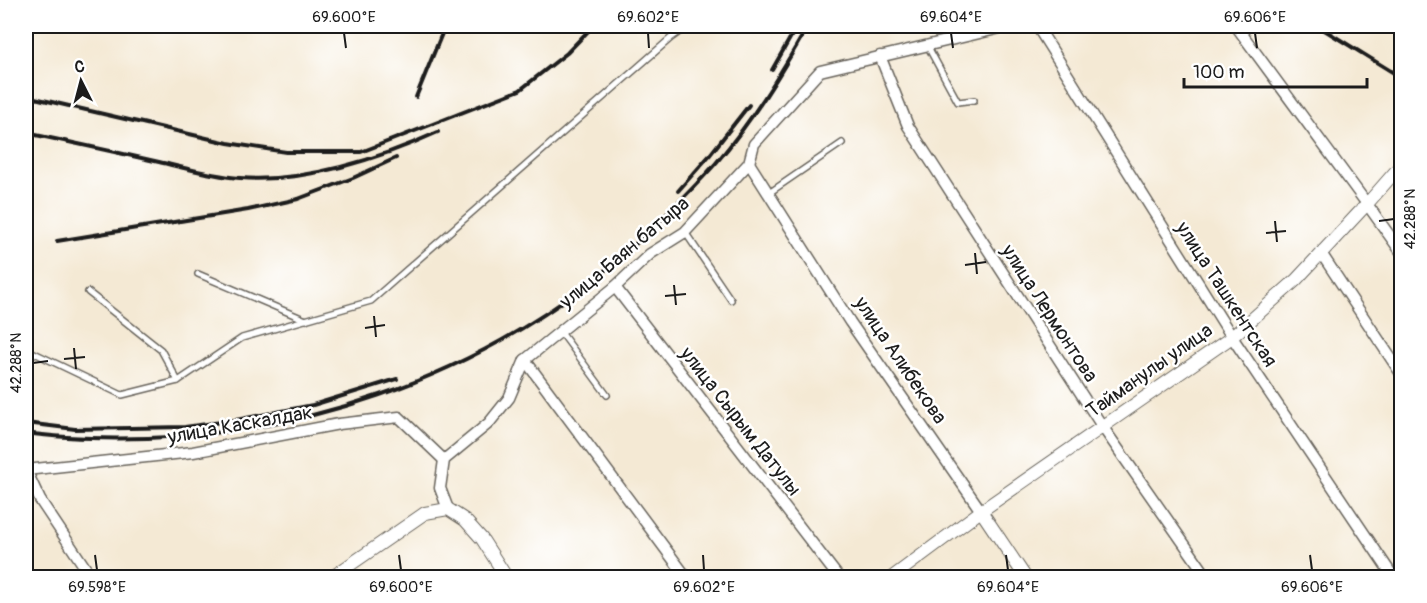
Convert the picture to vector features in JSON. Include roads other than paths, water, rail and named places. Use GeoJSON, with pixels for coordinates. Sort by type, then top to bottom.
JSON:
{"type":"FeatureCollection","features":[{"type":"Feature","properties":{"kind":"street","name":"улица Баян батыра"},"geometry":{"type":"LineString","coordinates":[[444,460],[489,423],[509,398],[525,360],[615,287],[650,254],[685,232],[749,163],[754,144],[820,71],[1009,26]]}},
{"type":"Feature","properties":{"kind":"street","name":"улица Ташкентская"},"geometry":{"type":"LineString","coordinates":[[1037,26],[1232,337],[1394,578]]}},
{"type":"Feature","properties":{"kind":"street"},"geometry":{"type":"LineString","coordinates":[[1236,26],[1401,253]]}},
{"type":"Feature","properties":{"kind":"street","name":"улица Лермонтова"},"geometry":{"type":"LineString","coordinates":[[880,56],[908,126],[1102,426],[1208,578]]}},
{"type":"Feature","properties":{"kind":"street","name":"улица Алибекова"},"geometry":{"type":"LineString","coordinates":[[749,163],[850,322],[1026,578]]}},
{"type":"Feature","properties":{"kind":"street","name":"Тайманулы улица"},"geometry":{"type":"LineString","coordinates":[[891,578],[981,511],[1232,337],[1296,280],[1401,164]]}},
{"type":"Feature","properties":{"kind":"street"},"geometry":{"type":"LineString","coordinates":[[1321,253],[1401,375]]}},
{"type":"Feature","properties":{"kind":"street","name":"улица Сырым Датулы"},"geometry":{"type":"LineString","coordinates":[[615,287],[839,578]]}},
{"type":"Feature","properties":{"kind":"street"},"geometry":{"type":"LineString","coordinates":[[525,360],[687,578]]}},
{"type":"Feature","properties":{"kind":"street","name":"улица Каскалдак"},"geometry":{"type":"LineString","coordinates":[[26,470],[193,452],[339,424],[399,417],[444,460]]}},
{"type":"Feature","properties":{"kind":"street"},"geometry":{"type":"LineString","coordinates":[[444,460],[440,488],[448,509],[465,520],[482,539],[507,578]]}},
{"type":"Feature","properties":{"kind":"street"},"geometry":{"type":"LineString","coordinates":[[26,470],[40,500],[92,578]]}},
{"type":"Feature","properties":{"kind":"street"},"geometry":{"type":"LineString","coordinates":[[331,578],[425,513],[448,509]]}},
{"type":"Feature","properties":{"kind":"lane"},"geometry":{"type":"LineString","coordinates":[[26,349],[122,395],[178,381],[242,338],[371,301],[671,38],[688,26]]}},
{"type":"Feature","properties":{"kind":"lane"},"geometry":{"type":"LineString","coordinates":[[927,45],[958,102],[974,100]]}},
{"type":"Feature","properties":{"kind":"lane"},"geometry":{"type":"LineString","coordinates":[[769,193],[842,143]]}},
{"type":"Feature","properties":{"kind":"lane"},"geometry":{"type":"LineString","coordinates":[[685,232],[731,300]]}},
{"type":"Feature","properties":{"kind":"lane"},"geometry":{"type":"LineString","coordinates":[[198,274],[306,320]]}},
{"type":"Feature","properties":{"kind":"lane"},"geometry":{"type":"LineString","coordinates":[[88,292],[161,350],[178,381]]}},
{"type":"Feature","properties":{"kind":"lane"},"geometry":{"type":"LineString","coordinates":[[560,331],[608,394]]}},
{"type":"Feature","properties":{"kind":"railway"},"geometry":{"type":"LineString","coordinates":[[416,97],[445,26]]}},
{"type":"Feature","properties":{"kind":"railway"},"geometry":{"type":"LineString","coordinates":[[26,96],[228,143],[286,152],[361,152],[520,90],[567,53],[593,26]]}},
{"type":"Feature","properties":{"kind":"railway"},"geometry":{"type":"LineString","coordinates":[[772,70],[797,26]]}},
{"type":"Feature","properties":{"kind":"railway"},"geometry":{"type":"LineString","coordinates":[[26,433],[87,438],[148,438],[207,434],[265,425],[323,412],[379,395],[434,374],[487,348],[538,319],[597,277],[651,230],[700,181],[754,114],[808,26]]}},
{"type":"Feature","properties":{"kind":"railway"},"geometry":{"type":"LineString","coordinates":[[1318,26],[1402,78]]}},
{"type":"Feature","properties":{"kind":"railway"},"geometry":{"type":"LineString","coordinates":[[678,191],[749,105]]}},
{"type":"Feature","properties":{"kind":"railway"},"geometry":{"type":"LineString","coordinates":[[26,133],[209,174],[264,179],[290,177],[341,167],[391,151],[438,132]]}},
{"type":"Feature","properties":{"kind":"railway"},"geometry":{"type":"LineString","coordinates":[[57,241],[248,210],[298,199],[353,178],[396,158]]}},
{"type":"Feature","properties":{"kind":"railway"},"geometry":{"type":"LineString","coordinates":[[26,423],[75,429],[185,427],[313,405],[397,379]]}}]}
